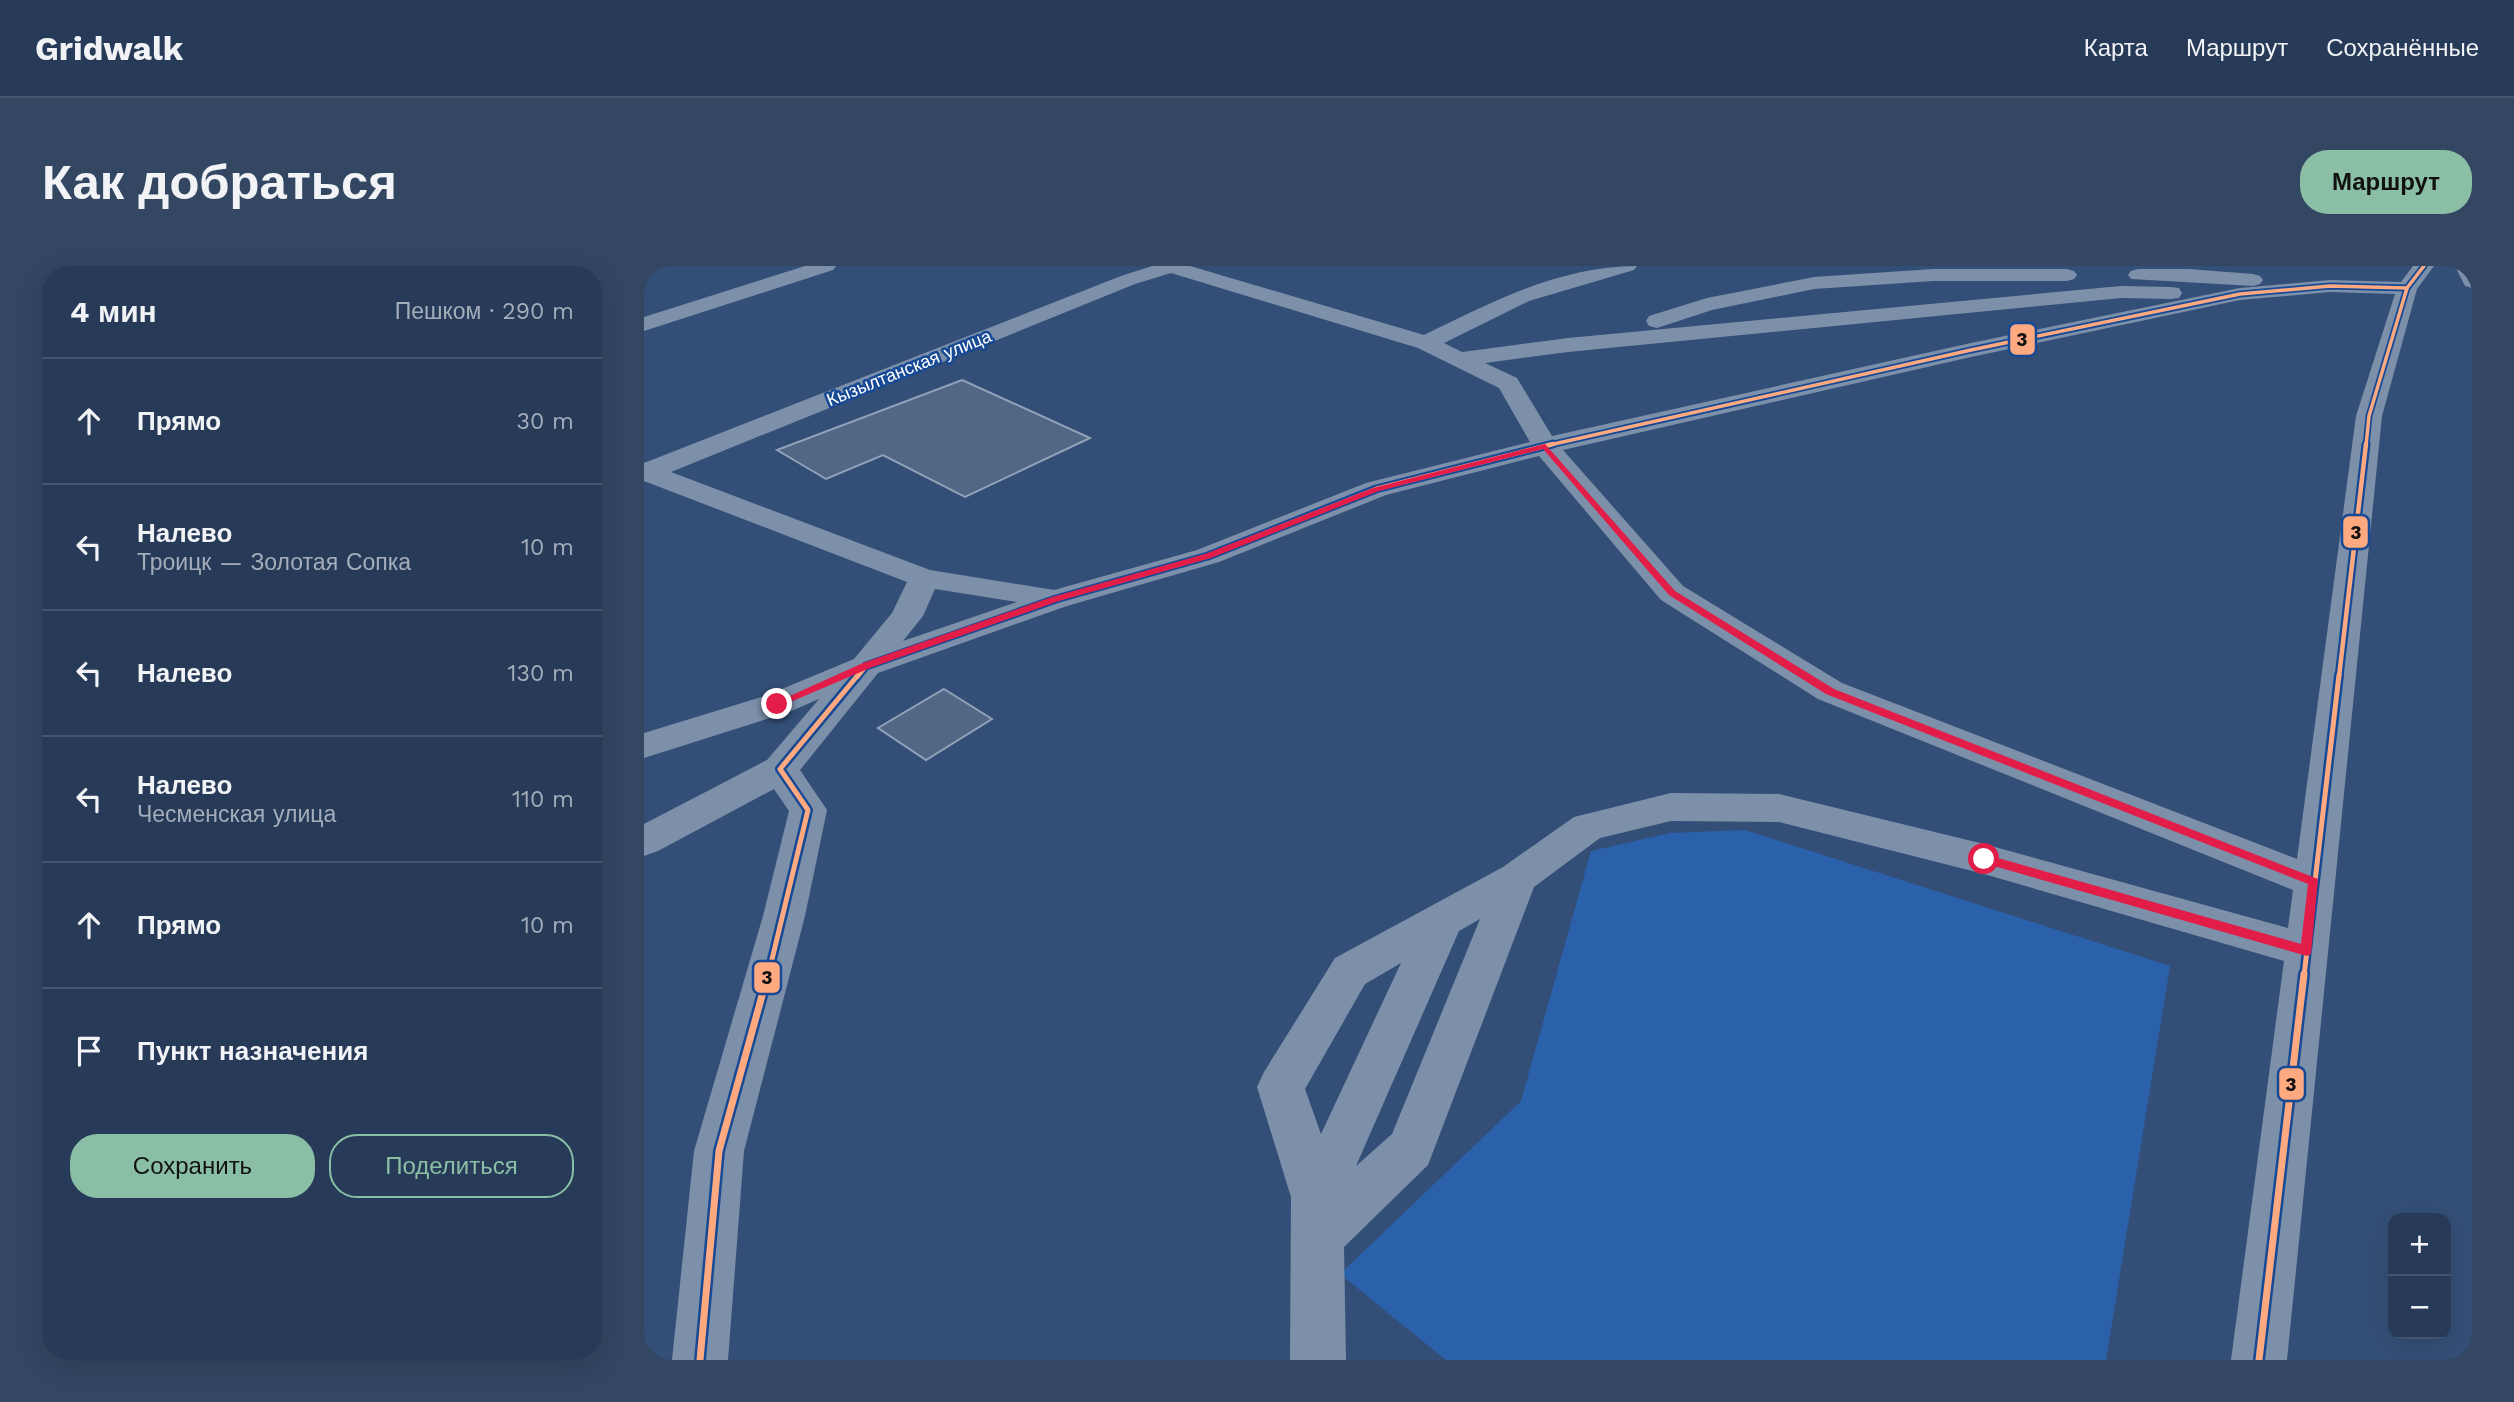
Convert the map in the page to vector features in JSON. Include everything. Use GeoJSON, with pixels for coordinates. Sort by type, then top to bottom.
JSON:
{"type":"FeatureCollection","features":[{"type":"Feature","properties":{"kind":"street"},"geometry":{"type":"LineString","coordinates":[[644,324],[826,266]]}},
{"type":"Feature","properties":{"kind":"street"},"geometry":{"type":"LineString","coordinates":[[1171,266],[1426,343],[1508,383],[1545,446],[1672,593],[1830,691],[2314,882]]}},
{"type":"Feature","properties":{"kind":"street","name":"Кызылтанская улица"},"geometry":{"type":"LineString","coordinates":[[645,472],[1128,280],[1171,266]]}},
{"type":"Feature","properties":{"kind":"street"},"geometry":{"type":"LineString","coordinates":[[1426,343],[1521,296],[1627,266]]}},
{"type":"Feature","properties":{"kind":"street"},"geometry":{"type":"LineString","coordinates":[[1887,266],[1933,275]]}},
{"type":"Feature","properties":{"kind":"street"},"geometry":{"type":"LineString","coordinates":[[2465,266],[2472,282]]}},
{"type":"Feature","properties":{"kind":"street"},"geometry":{"type":"LineString","coordinates":[[1595,342],[1707,304],[1814,283],[1933,275],[2189,275],[2330,286]]}},
{"type":"Feature","properties":{"kind":"street"},"geometry":{"type":"LineString","coordinates":[[1459,359],[1595,342],[2121,292],[2240,294],[2415,277],[2369,416],[2259,1360]]}},
{"type":"Feature","properties":{"kind":"street"},"geometry":{"type":"LineString","coordinates":[[644,746],[777,704],[866,666],[1056,599],[1208,556],[1376,489],[1545,446],[1971,350],[2240,294]]}},
{"type":"Feature","properties":{"kind":"street"},"geometry":{"type":"LineString","coordinates":[[645,472],[924,578],[1056,599]]}},
{"type":"Feature","properties":{"kind":"street"},"geometry":{"type":"LineString","coordinates":[[644,841],[780,769],[907,616],[924,578]]}},
{"type":"Feature","properties":{"kind":"street"},"geometry":{"type":"LineString","coordinates":[[700,1360],[719,1151],[784,916],[808,810],[780,769]]}},
{"type":"Feature","properties":{"kind":"street"},"geometry":{"type":"LineString","coordinates":[[1318,1360],[1317,1217],[1281,1087],[1350,971],[1517,878],[1588,827],[1671,807],[1779,808],[1984,859],[2307,950]]}},
{"type":"Feature","properties":{"kind":"street"},"geometry":{"type":"LineString","coordinates":[[1317,1217],[1410,1149],[1517,878]]}},
{"type":"Feature","properties":{"kind":"street"},"geometry":{"type":"LineString","coordinates":[[1317,1217],[1443,920]]}},
{"type":"Feature","properties":{"kind":"shaded area"},"geometry":{"type":"Polygon","coordinates":[[[1745,830],[2170,966],[2106,1360],[1446,1360],[1340,1274],[1521,1101],[1591,851],[1670,833],[1745,830]]]}},
{"type":"Feature","properties":{"kind":"building"},"geometry":{"type":"Polygon","coordinates":[[[962,380],[1090,438],[965,497],[883,455],[826,479],[777,450],[962,380]]]}},
{"type":"Feature","properties":{"kind":"building"},"geometry":{"type":"Polygon","coordinates":[[[944,689],[992,719],[926,760],[878,728],[944,689]]]}},
{"type":"Feature","properties":{"kind":"transit line","name":"3"},"geometry":{"type":"LineString","coordinates":[[2259,1360],[2369,416],[2407,288],[2424,266]]}},
{"type":"Feature","properties":{"kind":"transit line","name":"3"},"geometry":{"type":"LineString","coordinates":[[700,1360],[719,1151],[784,916],[808,810],[780,769],[866,666],[1056,599],[1208,556],[1376,489],[1545,446],[1971,350],[2240,294],[2330,286],[2407,288]]}},
{"type":"Feature","properties":{"kind":"route"},"geometry":{"type":"LineString","coordinates":[[777,704],[866,666],[1056,599],[1208,556],[1376,489],[1545,446],[1672,593],[1830,691],[2314,882],[2307,950],[1984,859]]}}]}
